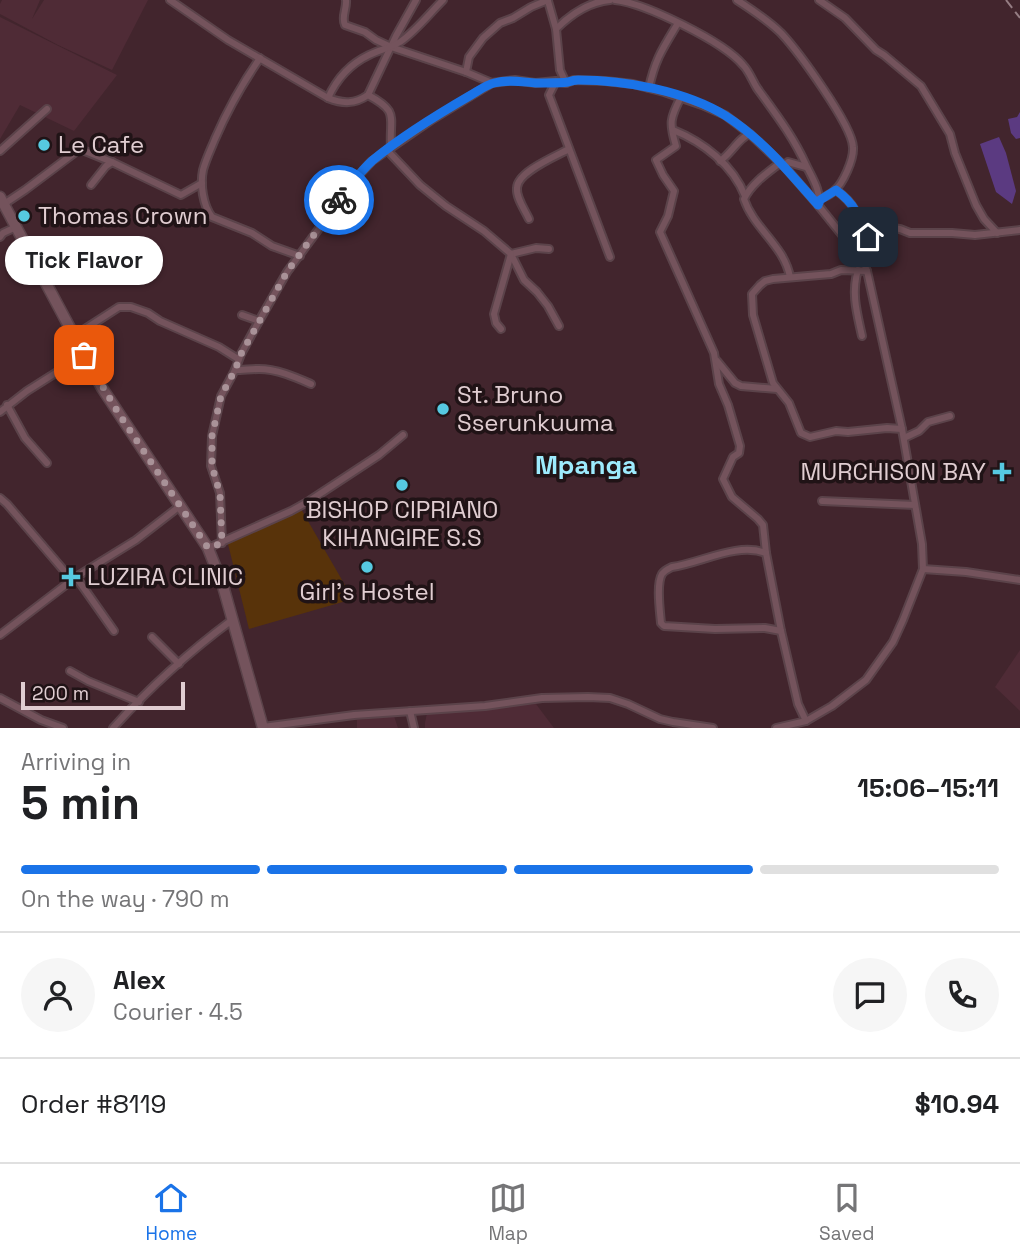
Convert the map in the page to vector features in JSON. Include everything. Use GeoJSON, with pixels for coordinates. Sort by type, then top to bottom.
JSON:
{"type":"FeatureCollection","features":[{"type":"Feature","properties":{"kind":"main road"},"geometry":{"type":"LineString","coordinates":[[2,201],[114,406],[208,548],[219,576],[263,728]]}},
{"type":"Feature","properties":{"kind":"street"},"geometry":{"type":"LineString","coordinates":[[170,0],[228,40],[338,102],[354,102],[368,95],[416,0]]}},
{"type":"Feature","properties":{"kind":"street"},"geometry":{"type":"LineString","coordinates":[[346,0],[342,19],[345,25],[365,32],[391,47],[492,83]]}},
{"type":"Feature","properties":{"kind":"street"},"geometry":{"type":"LineString","coordinates":[[328,97],[342,74],[369,55],[401,41],[443,0]]}},
{"type":"Feature","properties":{"kind":"street"},"geometry":{"type":"LineString","coordinates":[[737,0],[780,32],[818,82],[851,137],[851,162],[836,190],[819,202]]}},
{"type":"Feature","properties":{"kind":"street"},"geometry":{"type":"LineString","coordinates":[[819,0],[845,18],[876,50],[920,86],[950,134],[976,205],[997,233]]}},
{"type":"Feature","properties":{"kind":"street"},"geometry":{"type":"LineString","coordinates":[[466,72],[469,57],[483,38],[500,23],[531,6],[548,1],[556,29],[560,71],[566,83]]}},
{"type":"Feature","properties":{"kind":"street"},"geometry":{"type":"LineString","coordinates":[[556,29],[566,18],[596,2],[627,1],[678,23],[729,52],[743,65],[790,133],[815,183],[819,202]]}},
{"type":"Feature","properties":{"kind":"street"},"geometry":{"type":"LineString","coordinates":[[649,88],[659,55],[678,23]]}},
{"type":"Feature","properties":{"kind":"street"},"geometry":{"type":"LineString","coordinates":[[260,58],[245,79],[221,124],[203,170],[205,205],[212,217],[252,233],[272,246],[300,256]]}},
{"type":"Feature","properties":{"kind":"street"},"geometry":{"type":"LineString","coordinates":[[222,543],[220,494],[212,466],[212,436],[221,396],[238,359],[287,272],[327,216],[372,161],[461,100],[492,83],[515,80],[535,83],[605,81],[649,88],[681,97],[725,115],[750,134],[819,202],[863,261],[904,438],[922,544],[923,569],[898,631],[876,668],[861,685],[832,706],[806,721],[776,728]]}},
{"type":"Feature","properties":{"kind":"street"},"geometry":{"type":"LineString","coordinates":[[550,95],[556,81]]}},
{"type":"Feature","properties":{"kind":"street"},"geometry":{"type":"LineString","coordinates":[[535,83],[550,95],[610,257]]}},
{"type":"Feature","properties":{"kind":"street"},"geometry":{"type":"LineString","coordinates":[[368,95],[390,112],[392,122],[389,149],[420,185],[511,254],[524,280],[548,306],[559,326]]}},
{"type":"Feature","properties":{"kind":"street"},"geometry":{"type":"LineString","coordinates":[[681,97],[670,122],[676,146],[656,160],[674,191],[668,216],[660,232],[715,359],[719,384],[740,446],[739,453],[733,457],[723,479],[732,497],[762,522],[781,631],[798,704],[806,721]]}},
{"type":"Feature","properties":{"kind":"street"},"geometry":{"type":"LineString","coordinates":[[0,151],[47,109]]}},
{"type":"Feature","properties":{"kind":"street"},"geometry":{"type":"LineString","coordinates":[[673,130],[704,145],[720,161],[739,185],[746,205],[786,261],[790,277]]}},
{"type":"Feature","properties":{"kind":"street"},"geometry":{"type":"LineString","coordinates":[[720,161],[729,155],[745,135],[750,134]]}},
{"type":"Feature","properties":{"kind":"street"},"geometry":{"type":"LineString","coordinates":[[529,219],[518,196],[518,181],[521,176],[569,149]]}},
{"type":"Feature","properties":{"kind":"street"},"geometry":{"type":"LineString","coordinates":[[2,201],[77,151],[112,162],[181,195],[202,183]]}},
{"type":"Feature","properties":{"kind":"street"},"geometry":{"type":"LineString","coordinates":[[91,185],[112,162]]}},
{"type":"Feature","properties":{"kind":"street"},"geometry":{"type":"LineString","coordinates":[[745,197],[762,177],[782,164],[788,162],[806,167]]}},
{"type":"Feature","properties":{"kind":"street"},"geometry":{"type":"LineString","coordinates":[[739,185],[751,190]]}},
{"type":"Feature","properties":{"kind":"street"},"geometry":{"type":"LineString","coordinates":[[836,190],[847,198],[856,212],[863,261]]}},
{"type":"Feature","properties":{"kind":"street"},"geometry":{"type":"LineString","coordinates":[[0,237],[16,226]]}},
{"type":"Feature","properties":{"kind":"street"},"geometry":{"type":"LineString","coordinates":[[861,237],[892,228],[911,233],[975,235],[1020,230]]}},
{"type":"Feature","properties":{"kind":"street"},"geometry":{"type":"LineString","coordinates":[[511,254],[536,248],[549,249]]}},
{"type":"Feature","properties":{"kind":"street"},"geometry":{"type":"LineString","coordinates":[[501,329],[494,314],[511,254]]}},
{"type":"Feature","properties":{"kind":"street"},"geometry":{"type":"LineString","coordinates":[[867,271],[841,270],[831,274],[765,281],[755,288],[752,298],[756,325],[773,383],[789,403],[798,429],[808,437],[836,431],[902,429]]}},
{"type":"Feature","properties":{"kind":"street"},"geometry":{"type":"LineString","coordinates":[[858,270],[854,295],[862,336]]}},
{"type":"Feature","properties":{"kind":"street"},"geometry":{"type":"LineString","coordinates":[[75,336],[119,307],[131,307],[219,347],[238,359]]}},
{"type":"Feature","properties":{"kind":"street"},"geometry":{"type":"LineString","coordinates":[[242,315],[259,321]]}},
{"type":"Feature","properties":{"kind":"street"},"geometry":{"type":"LineString","coordinates":[[0,412],[84,355]]}},
{"type":"Feature","properties":{"kind":"street"},"geometry":{"type":"LineString","coordinates":[[715,359],[735,383],[748,387],[777,389]]}},
{"type":"Feature","properties":{"kind":"street"},"geometry":{"type":"LineString","coordinates":[[235,370],[267,370],[296,377],[311,384]]}},
{"type":"Feature","properties":{"kind":"street"},"geometry":{"type":"LineString","coordinates":[[7,405],[25,438],[47,463]]}},
{"type":"Feature","properties":{"kind":"street"},"geometry":{"type":"LineString","coordinates":[[904,438],[919,431],[928,422],[950,416]]}},
{"type":"Feature","properties":{"kind":"street"},"geometry":{"type":"LineString","coordinates":[[208,548],[309,501],[379,455],[402,435]]}},
{"type":"Feature","properties":{"kind":"street"},"geometry":{"type":"LineString","coordinates":[[0,498],[74,578],[114,631]]}},
{"type":"Feature","properties":{"kind":"street"},"geometry":{"type":"LineString","coordinates":[[822,501],[915,505]]}},
{"type":"Feature","properties":{"kind":"street"},"geometry":{"type":"LineString","coordinates":[[0,635],[74,578],[135,540],[180,506]]}},
{"type":"Feature","properties":{"kind":"street"},"geometry":{"type":"LineString","coordinates":[[766,553],[749,549],[725,553],[666,570],[661,576],[659,586],[661,623],[664,626],[765,628],[781,631]]}},
{"type":"Feature","properties":{"kind":"street"},"geometry":{"type":"LineString","coordinates":[[923,569],[1020,580]]}},
{"type":"Feature","properties":{"kind":"street"},"geometry":{"type":"LineString","coordinates":[[113,728],[179,664],[232,620]]}},
{"type":"Feature","properties":{"kind":"street"},"geometry":{"type":"LineString","coordinates":[[152,637],[179,664]]}},
{"type":"Feature","properties":{"kind":"street"},"geometry":{"type":"LineString","coordinates":[[70,671],[139,702]]}},
{"type":"Feature","properties":{"kind":"street"},"geometry":{"type":"LineString","coordinates":[[0,698],[41,720],[63,728]]}},
{"type":"Feature","properties":{"kind":"street"},"geometry":{"type":"LineString","coordinates":[[263,728],[354,715],[485,706],[542,698],[603,698],[619,701],[660,719],[713,728]]}},
{"type":"Feature","properties":{"kind":"street"},"geometry":{"type":"LineString","coordinates":[[410,711],[414,728]]}},
{"type":"Feature","properties":{"kind":"shaded area"},"geometry":{"type":"Polygon","coordinates":[[[2,0],[40,0],[32,19],[44,0],[148,0],[112,70],[0,14],[2,0]]]}},
{"type":"Feature","properties":{"kind":"shaded area"},"geometry":{"type":"Polygon","coordinates":[[[0,17],[117,75],[74,131],[20,105],[0,139],[0,17]]]}},
{"type":"Feature","properties":{"kind":"shaded area"},"geometry":{"type":"Polygon","coordinates":[[[1020,112],[1020,138],[1016,139],[1011,133],[1008,119],[1017,117],[1020,112]]]}},
{"type":"Feature","properties":{"kind":"shaded area"},"geometry":{"type":"Polygon","coordinates":[[[999,137],[1016,191],[1012,204],[996,192],[980,144],[999,137]]]}},
{"type":"Feature","properties":{"kind":"shaded area"},"geometry":{"type":"Polygon","coordinates":[[[301,509],[353,599],[249,629],[228,544],[301,509]]]}},
{"type":"Feature","properties":{"kind":"shaded area"},"geometry":{"type":"Polygon","coordinates":[[[1020,650],[1020,711],[995,687],[1020,650]]]}},
{"type":"Feature","properties":{"kind":"shaded area"},"geometry":{"type":"Polygon","coordinates":[[[536,704],[554,728],[425,728],[427,713],[536,704]]]}},
{"type":"Feature","properties":{"kind":"shaded area"},"geometry":{"type":"Polygon","coordinates":[[[394,716],[398,728],[357,728],[357,720],[394,716]]]}},
{"type":"Feature","properties":{"kind":"railway"},"geometry":{"type":"LineString","coordinates":[[1006,0],[1020,18]]}},
{"type":"Feature","properties":{"kind":"way so far"},"geometry":{"type":"LineString","coordinates":[[84,355],[102,388],[208,548],[222,543],[220,494],[212,466],[212,436],[221,396],[238,359],[287,272],[339,200]]}},
{"type":"Feature","properties":{"kind":"place","name":"Le Cafe"},"geometry":{"type":"Point","coordinates":[44,145]}},
{"type":"Feature","properties":{"kind":"place","name":"Thomas Crown"},"geometry":{"type":"Point","coordinates":[24,216]}},
{"type":"Feature","properties":{"kind":"place","name":"Tick Flavor"},"geometry":{"type":"Point","coordinates":[84,355]}},
{"type":"Feature","properties":{"kind":"place","name":"St. Bruno Sserunkuuma"},"geometry":{"type":"Point","coordinates":[443,409]}},
{"type":"Feature","properties":{"kind":"place","name":"MURCHISON BAY"},"geometry":{"type":"Point","coordinates":[1002,472]}},
{"type":"Feature","properties":{"kind":"place","name":"BISHOP CIPRIANO KIHANGIRE S.S"},"geometry":{"type":"Point","coordinates":[402,485]}},
{"type":"Feature","properties":{"kind":"place","name":"Girl's Hostel"},"geometry":{"type":"Point","coordinates":[367,567]}},
{"type":"Feature","properties":{"kind":"place","name":"LUZIRA CLINIC"},"geometry":{"type":"Point","coordinates":[71,577]}},
{"type":"Feature","properties":{"kind":"district","name":"Mpanga"},"geometry":{"type":"Point","coordinates":[586,465]}},
{"type":"Feature","properties":{"kind":"route"},"geometry":{"type":"LineString","coordinates":[[339,200],[372,161],[461,100],[492,83],[515,80],[535,83],[605,81],[681,97],[725,115],[784,166],[818,205],[820,200],[836,190],[847,198],[856,212],[861,237],[868,237]]}}]}
